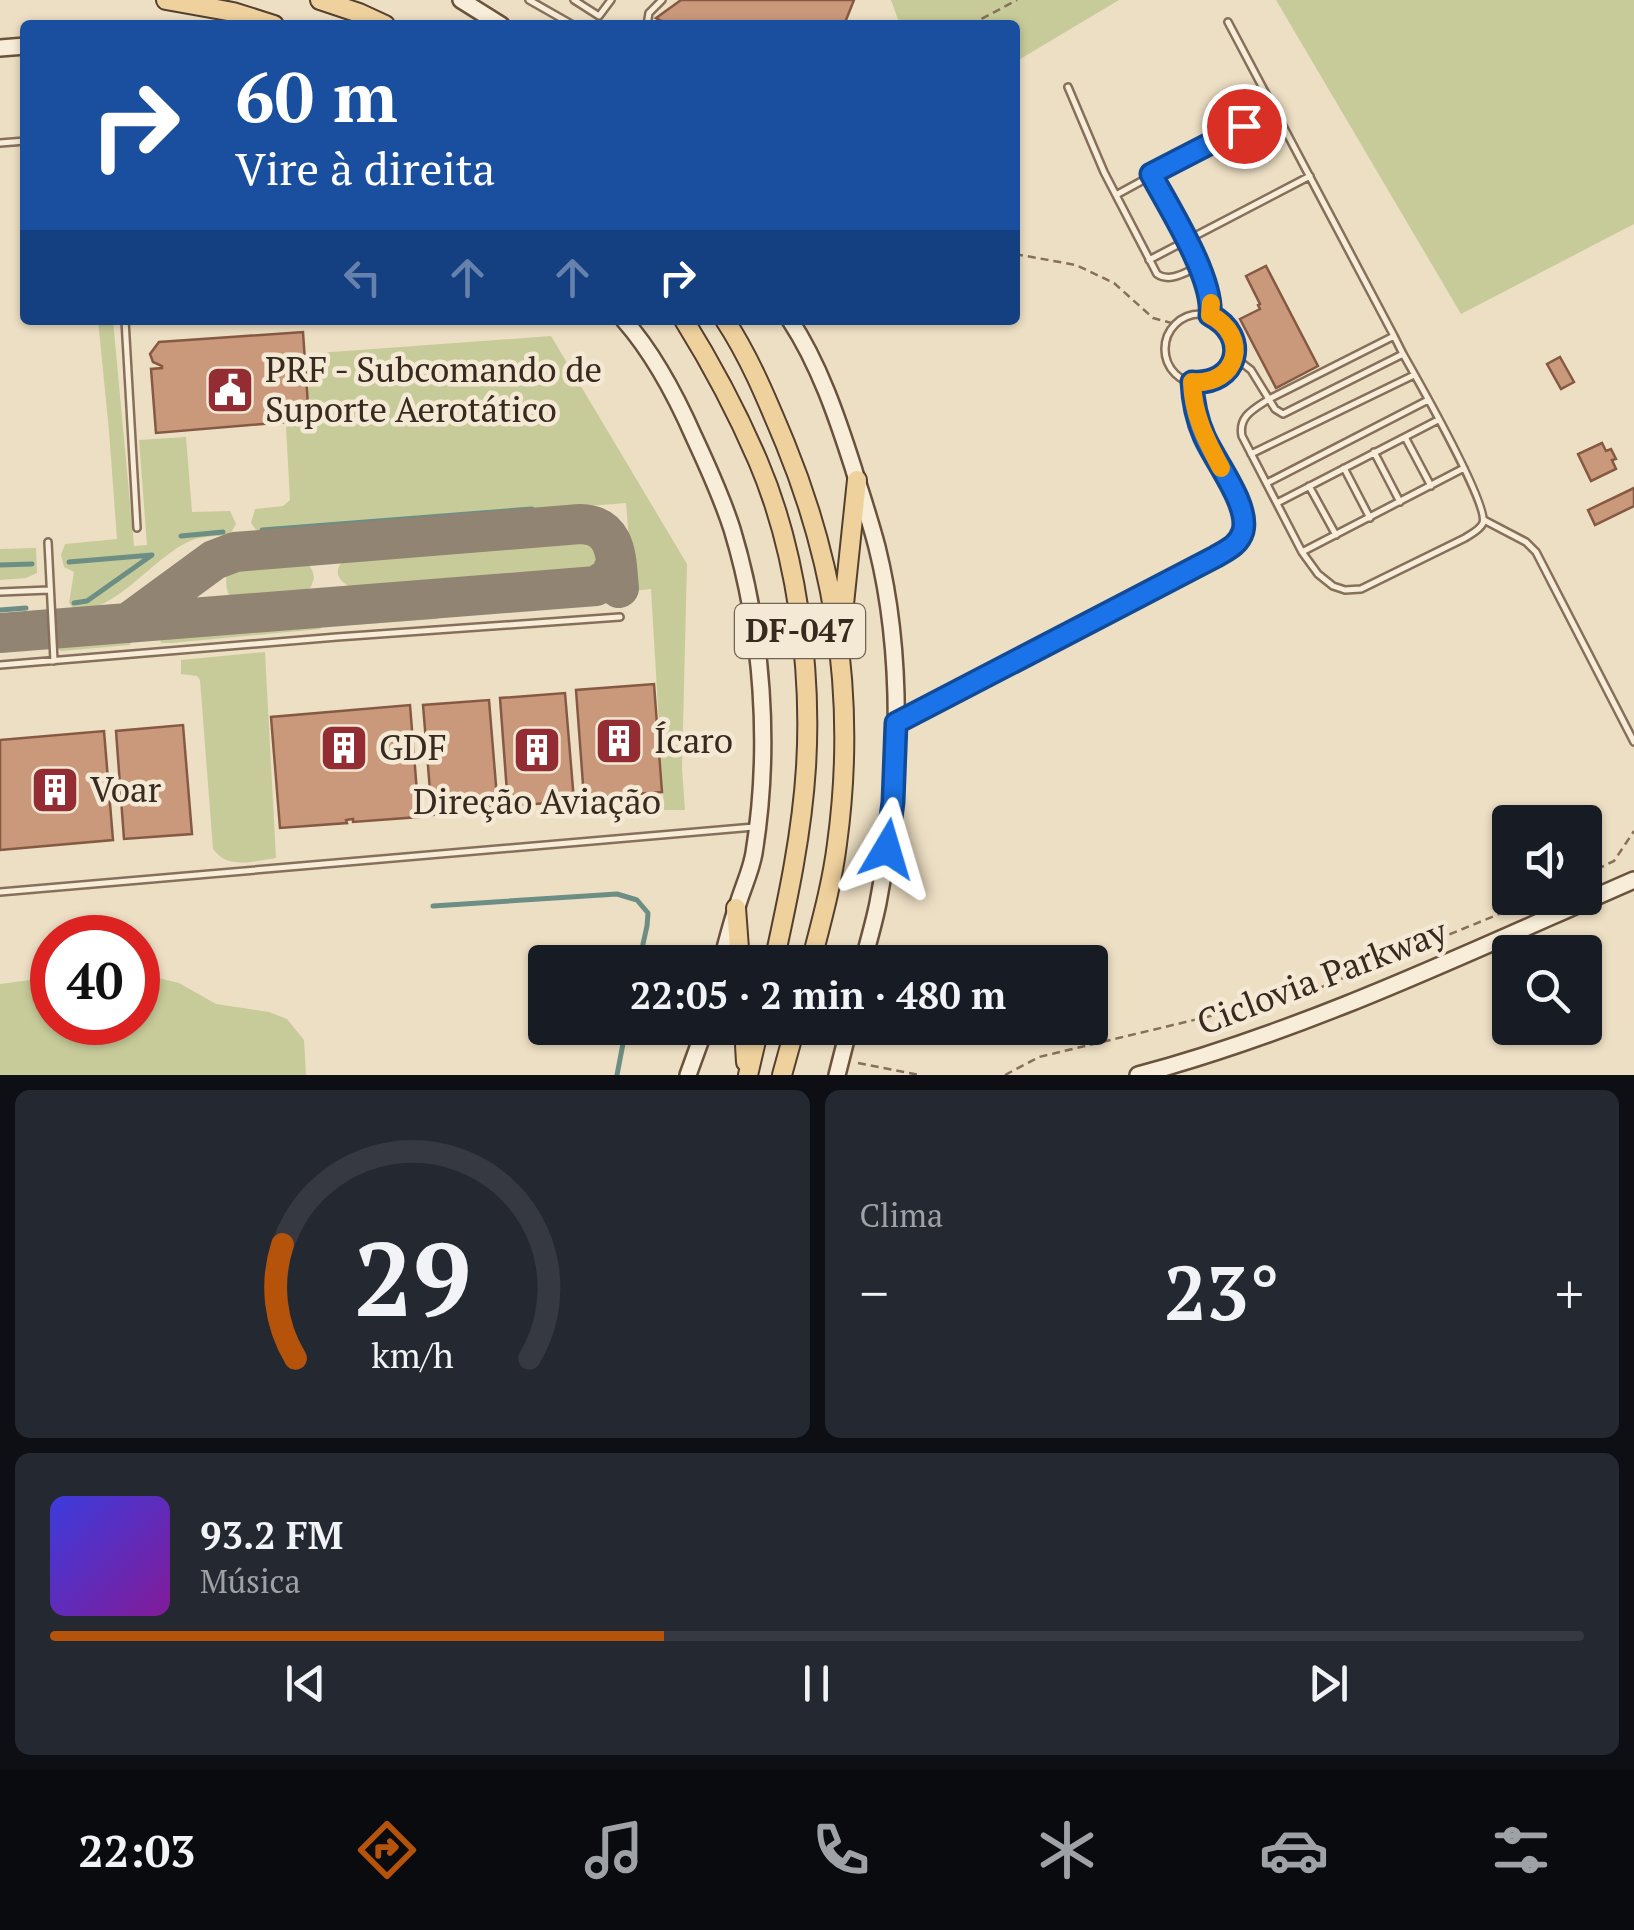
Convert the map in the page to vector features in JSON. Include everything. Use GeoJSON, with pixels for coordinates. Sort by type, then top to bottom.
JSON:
{"type":"FeatureCollection","features":[{"type":"Feature","properties":{"kind":"main road"},"geometry":{"type":"LineString","coordinates":[[170,0],[224,20]]}},
{"type":"Feature","properties":{"kind":"main road"},"geometry":{"type":"LineString","coordinates":[[170,0],[258,20]]}},
{"type":"Feature","properties":{"kind":"main road"},"geometry":{"type":"LineString","coordinates":[[320,0],[374,20]]}},
{"type":"Feature","properties":{"kind":"main road","name":"DF-047"},"geometry":{"type":"LineString","coordinates":[[687,325],[760,464],[794,582],[807,702],[806,765],[801,823],[777,945]]}},
{"type":"Feature","properties":{"kind":"main road","name":"DF-047"},"geometry":{"type":"LineString","coordinates":[[728,325],[761,385],[799,476],[835,606],[845,712],[843,771],[837,844],[816,945]]}},
{"type":"Feature","properties":{"kind":"main road"},"geometry":{"type":"LineString","coordinates":[[839,643],[857,480]]}},
{"type":"Feature","properties":{"kind":"main road"},"geometry":{"type":"LineString","coordinates":[[736,908],[739,945]]}},
{"type":"Feature","properties":{"kind":"main road"},"geometry":{"type":"LineString","coordinates":[[745,1045],[747,1075]]}},
{"type":"Feature","properties":{"kind":"main road"},"geometry":{"type":"LineString","coordinates":[[747,1075],[755,1045]]}},
{"type":"Feature","properties":{"kind":"main road"},"geometry":{"type":"LineString","coordinates":[[782,1075],[792,1045]]}},
{"type":"Feature","properties":{"kind":"main road"},"geometry":{"type":"LineString","coordinates":[[795,1075],[797,1045]]}},
{"type":"Feature","properties":{"kind":"street"},"geometry":{"type":"LineString","coordinates":[[463,0],[493,20]]}},
{"type":"Feature","properties":{"kind":"street"},"geometry":{"type":"LineString","coordinates":[[628,325],[682,410],[732,527],[747,589],[762,725],[758,827],[753,860],[726,945]]}},
{"type":"Feature","properties":{"kind":"street"},"geometry":{"type":"LineString","coordinates":[[793,325],[840,426],[878,549],[894,659],[893,802],[878,907],[868,945]]}},
{"type":"Feature","properties":{"kind":"street","name":"Ciclovia Parkway"},"geometry":{"type":"LineString","coordinates":[[1138,1075],[1335,1011],[1634,880]]}},
{"type":"Feature","properties":{"kind":"street"},"geometry":{"type":"LineString","coordinates":[[688,1075],[699,1045]]}},
{"type":"Feature","properties":{"kind":"street"},"geometry":{"type":"LineString","coordinates":[[838,1071],[844,1045]]}},
{"type":"Feature","properties":{"kind":"lane"},"geometry":{"type":"LineString","coordinates":[[529,0],[565,20]]}},
{"type":"Feature","properties":{"kind":"lane"},"geometry":{"type":"LineString","coordinates":[[574,0],[599,16]]}},
{"type":"Feature","properties":{"kind":"lane"},"geometry":{"type":"LineString","coordinates":[[596,20],[611,0]]}},
{"type":"Feature","properties":{"kind":"lane"},"geometry":{"type":"LineString","coordinates":[[648,20],[649,13],[662,0]]}},
{"type":"Feature","properties":{"kind":"lane"},"geometry":{"type":"LineString","coordinates":[[1228,22],[1464,468],[1482,507],[1481,527],[1466,538],[1361,589],[1345,590],[1318,574],[1302,552],[1242,436],[1242,424],[1250,412],[1269,399],[1394,336]]}},
{"type":"Feature","properties":{"kind":"lane"},"geometry":{"type":"LineString","coordinates":[[1068,87],[1104,172],[1157,274],[1174,277],[1198,267]]}},
{"type":"Feature","properties":{"kind":"lane"},"geometry":{"type":"LineString","coordinates":[[1116,194],[1274,110]]}},
{"type":"Feature","properties":{"kind":"lane"},"geometry":{"type":"LineString","coordinates":[[1151,174],[1198,267],[1210,297],[1210,315]]}},
{"type":"Feature","properties":{"kind":"lane"},"geometry":{"type":"LineString","coordinates":[[1148,260],[1310,176]]}},
{"type":"Feature","properties":{"kind":"lane"},"geometry":{"type":"LineString","coordinates":[[1210,315],[1228,327],[1235,347],[1234,358],[1214,381],[1192,382],[1181,378],[1166,358],[1168,334],[1186,317],[1210,315]]}},
{"type":"Feature","properties":{"kind":"lane"},"geometry":{"type":"LineString","coordinates":[[125,325],[137,528]]}},
{"type":"Feature","properties":{"kind":"lane"},"geometry":{"type":"LineString","coordinates":[[1234,358],[1251,370],[1283,414],[1403,354]]}},
{"type":"Feature","properties":{"kind":"lane"},"geometry":{"type":"LineString","coordinates":[[1252,454],[1414,375]]}},
{"type":"Feature","properties":{"kind":"lane"},"geometry":{"type":"LineString","coordinates":[[896,723],[1233,547],[1244,528],[1244,518],[1205,439],[1196,415],[1192,382]]}},
{"type":"Feature","properties":{"kind":"lane"},"geometry":{"type":"LineString","coordinates":[[1267,483],[1428,400]]}},
{"type":"Feature","properties":{"kind":"lane"},"geometry":{"type":"LineString","coordinates":[[1277,503],[1438,420]]}},
{"type":"Feature","properties":{"kind":"lane"},"geometry":{"type":"LineString","coordinates":[[1405,436],[1431,486]]}},
{"type":"Feature","properties":{"kind":"lane"},"geometry":{"type":"LineString","coordinates":[[1374,452],[1400,502]]}},
{"type":"Feature","properties":{"kind":"lane"},"geometry":{"type":"LineString","coordinates":[[1344,468],[1370,518]]}},
{"type":"Feature","properties":{"kind":"lane"},"geometry":{"type":"LineString","coordinates":[[1302,552],[1464,468]]}},
{"type":"Feature","properties":{"kind":"lane"},"geometry":{"type":"LineString","coordinates":[[1309,486],[1336,536]]}},
{"type":"Feature","properties":{"kind":"lane"},"geometry":{"type":"LineString","coordinates":[[1484,520],[1526,542],[1536,552],[1634,742]]}},
{"type":"Feature","properties":{"kind":"lane"},"geometry":{"type":"LineString","coordinates":[[48,542],[54,661]]}},
{"type":"Feature","properties":{"kind":"lane"},"geometry":{"type":"LineString","coordinates":[[0,592],[49,590]]}},
{"type":"Feature","properties":{"kind":"lane"},"geometry":{"type":"LineString","coordinates":[[0,665],[620,617]]}},
{"type":"Feature","properties":{"kind":"lane"},"geometry":{"type":"LineString","coordinates":[[0,892],[758,827]]}},
{"type":"Feature","properties":{"kind":"path"},"geometry":{"type":"LineString","coordinates":[[979,20],[1017,0]]}},
{"type":"Feature","properties":{"kind":"path"},"geometry":{"type":"LineString","coordinates":[[1020,255],[1076,265],[1114,283],[1153,318],[1176,324]]}},
{"type":"Feature","properties":{"kind":"path"},"geometry":{"type":"LineString","coordinates":[[1602,867],[1614,861],[1634,831]]}},
{"type":"Feature","properties":{"kind":"path","name":"Ciclovia Parkway"},"geometry":{"type":"LineString","coordinates":[[1005,1075],[1039,1057],[1306,993],[1496,915]]}},
{"type":"Feature","properties":{"kind":"path"},"geometry":{"type":"LineString","coordinates":[[838,1071],[920,1075]]}},
{"type":"Feature","properties":{"kind":"green space"},"geometry":{"type":"Polygon","coordinates":[[[891,0],[1119,0],[1020,59],[1020,20],[898,20],[891,0]]]}},
{"type":"Feature","properties":{"kind":"green space"},"geometry":{"type":"Polygon","coordinates":[[[1276,0],[1634,0],[1634,224],[1461,314],[1276,0]]]}},
{"type":"Feature","properties":{"kind":"green space"},"geometry":{"type":"Polygon","coordinates":[[[98,325],[113,325],[134,546],[147,545],[139,440],[186,437],[192,512],[230,511],[236,524],[230,535],[190,541],[121,593],[91,609],[75,611],[69,603],[74,572],[64,567],[61,555],[65,544],[117,539],[98,325]]]}},
{"type":"Feature","properties":{"kind":"green space"},"geometry":{"type":"Polygon","coordinates":[[[551,336],[687,564],[682,768],[685,810],[664,810],[651,589],[633,591],[626,503],[258,533],[251,523],[255,509],[283,506],[290,500],[286,427],[308,422],[304,354],[551,336]]]}},
{"type":"Feature","properties":{"kind":"green space"},"geometry":{"type":"Polygon","coordinates":[[[582,535],[594,547],[596,564],[578,574],[359,591],[347,585],[338,572],[352,554],[372,546],[582,535]]]}},
{"type":"Feature","properties":{"kind":"green space"},"geometry":{"type":"Polygon","coordinates":[[[36,548],[37,573],[0,580],[0,549],[36,548]]]}},
{"type":"Feature","properties":{"kind":"green space"},"geometry":{"type":"Polygon","coordinates":[[[274,557],[305,562],[314,578],[311,587],[298,598],[246,602],[230,598],[226,579],[236,563],[274,557]]]}},
{"type":"Feature","properties":{"kind":"green space"},"geometry":{"type":"Polygon","coordinates":[[[414,608],[431,611],[438,619],[352,625],[351,622],[356,613],[414,608]]]}},
{"type":"Feature","properties":{"kind":"green space"},"geometry":{"type":"Polygon","coordinates":[[[318,618],[320,629],[171,643],[161,643],[160,638],[173,630],[318,618]]]}},
{"type":"Feature","properties":{"kind":"green space"},"geometry":{"type":"Polygon","coordinates":[[[112,635],[129,639],[130,645],[61,651],[56,647],[67,639],[112,635]]]}},
{"type":"Feature","properties":{"kind":"green space"},"geometry":{"type":"Polygon","coordinates":[[[265,652],[276,858],[233,862],[213,849],[200,680],[181,674],[181,660],[265,652]]]}},
{"type":"Feature","properties":{"kind":"green space"},"geometry":{"type":"Polygon","coordinates":[[[160,978],[179,983],[216,1004],[269,1012],[287,1019],[304,1040],[306,1075],[0,1075],[0,984],[30,980],[30,1045],[160,1045],[160,978]]]}},
{"type":"Feature","properties":{"kind":"building"},"geometry":{"type":"Polygon","coordinates":[[[681,0],[854,0],[846,20],[656,18],[681,0]]]}},
{"type":"Feature","properties":{"kind":"building"},"geometry":{"type":"Polygon","coordinates":[[[1266,266],[1318,366],[1276,388],[1240,319],[1260,309],[1246,276],[1266,266]]]}},
{"type":"Feature","properties":{"kind":"building","name":"PRF - Subcomando de Suporte Aerotático"},"geometry":{"type":"Polygon","coordinates":[[[303,332],[309,420],[156,433],[151,369],[162,366],[153,362],[150,354],[159,342],[303,332]]]}},
{"type":"Feature","properties":{"kind":"building"},"geometry":{"type":"Polygon","coordinates":[[[1560,357],[1574,382],[1561,389],[1547,364],[1560,357]]]}},
{"type":"Feature","properties":{"kind":"building"},"geometry":{"type":"Polygon","coordinates":[[[1602,443],[1606,451],[1611,449],[1616,469],[1591,481],[1578,454],[1602,443]]]}},
{"type":"Feature","properties":{"kind":"building"},"geometry":{"type":"Polygon","coordinates":[[[1634,488],[1634,506],[1595,525],[1588,510],[1634,488]]]}},
{"type":"Feature","properties":{"kind":"building","name":"Ícaro"},"geometry":{"type":"Polygon","coordinates":[[[654,684],[662,792],[584,798],[576,690],[654,684]]]}},
{"type":"Feature","properties":{"kind":"building","name":"Direção Aviação"},"geometry":{"type":"Polygon","coordinates":[[[565,693],[574,801],[508,806],[500,698],[565,693]]]}},
{"type":"Feature","properties":{"kind":"building"},"geometry":{"type":"Polygon","coordinates":[[[489,700],[498,810],[462,813],[454,805],[448,814],[432,815],[423,705],[489,700]]]}},
{"type":"Feature","properties":{"kind":"building","name":"GDF"},"geometry":{"type":"Polygon","coordinates":[[[410,705],[419,817],[353,819],[346,820],[347,823],[280,828],[271,717],[410,705]]]}},
{"type":"Feature","properties":{"kind":"building"},"geometry":{"type":"Polygon","coordinates":[[[183,725],[192,834],[124,839],[116,731],[183,725]]]}},
{"type":"Feature","properties":{"kind":"building","name":"Voar"},"geometry":{"type":"Polygon","coordinates":[[[104,731],[113,840],[0,850],[0,740],[104,731]]]}},
{"type":"Feature","properties":{"kind":"waterway"},"geometry":{"type":"LineString","coordinates":[[262,530],[532,509]]}},
{"type":"Feature","properties":{"kind":"waterway"},"geometry":{"type":"LineString","coordinates":[[181,536],[223,532]]}},
{"type":"Feature","properties":{"kind":"waterway"},"geometry":{"type":"LineString","coordinates":[[69,562],[152,555],[87,601],[74,603]]}},
{"type":"Feature","properties":{"kind":"waterway"},"geometry":{"type":"LineString","coordinates":[[0,565],[32,564]]}},
{"type":"Feature","properties":{"kind":"waterway"},"geometry":{"type":"LineString","coordinates":[[0,610],[26,608]]}},
{"type":"Feature","properties":{"kind":"waterway"},"geometry":{"type":"LineString","coordinates":[[433,906],[617,894],[637,900],[648,913],[643,945]]}},
{"type":"Feature","properties":{"kind":"waterway"},"geometry":{"type":"LineString","coordinates":[[617,1075],[623,1045]]}},
{"type":"Feature","properties":{"kind":"taxiway"},"geometry":{"type":"LineString","coordinates":[[128,623],[214,560],[235,552],[580,524],[602,530],[608,537],[615,555],[619,588]]}},
{"type":"Feature","properties":{"kind":"taxiway"},"geometry":{"type":"LineString","coordinates":[[0,633],[596,586],[610,577],[616,563]]}},
{"type":"Feature","properties":{"kind":"slow traffic"},"geometry":{"type":"LineString","coordinates":[[1211,303],[1210,315],[1228,327],[1233,336],[1234,358],[1214,381],[1192,382],[1193,401],[1205,439],[1221,468]]}},
{"type":"Feature","properties":{"kind":"place","name":"PRF - Subcomando de Suporte Aerotático"},"geometry":{"type":"Point","coordinates":[230,390]}},
{"type":"Feature","properties":{"kind":"place","name":"Ícaro"},"geometry":{"type":"Point","coordinates":[619,741]}},
{"type":"Feature","properties":{"kind":"place","name":"GDF"},"geometry":{"type":"Point","coordinates":[344,748]}},
{"type":"Feature","properties":{"kind":"place","name":"Direção Aviação"},"geometry":{"type":"Point","coordinates":[537,750]}},
{"type":"Feature","properties":{"kind":"place","name":"Voar"},"geometry":{"type":"Point","coordinates":[55,790]}},
{"type":"Feature","properties":{"kind":"route"},"geometry":{"type":"LineString","coordinates":[[887,849],[896,723],[1215,557],[1240,538],[1244,518],[1205,439],[1196,415],[1192,382],[1214,381],[1230,367],[1234,358],[1233,336],[1228,327],[1210,315],[1205,282],[1151,174],[1244,126]]}}]}
